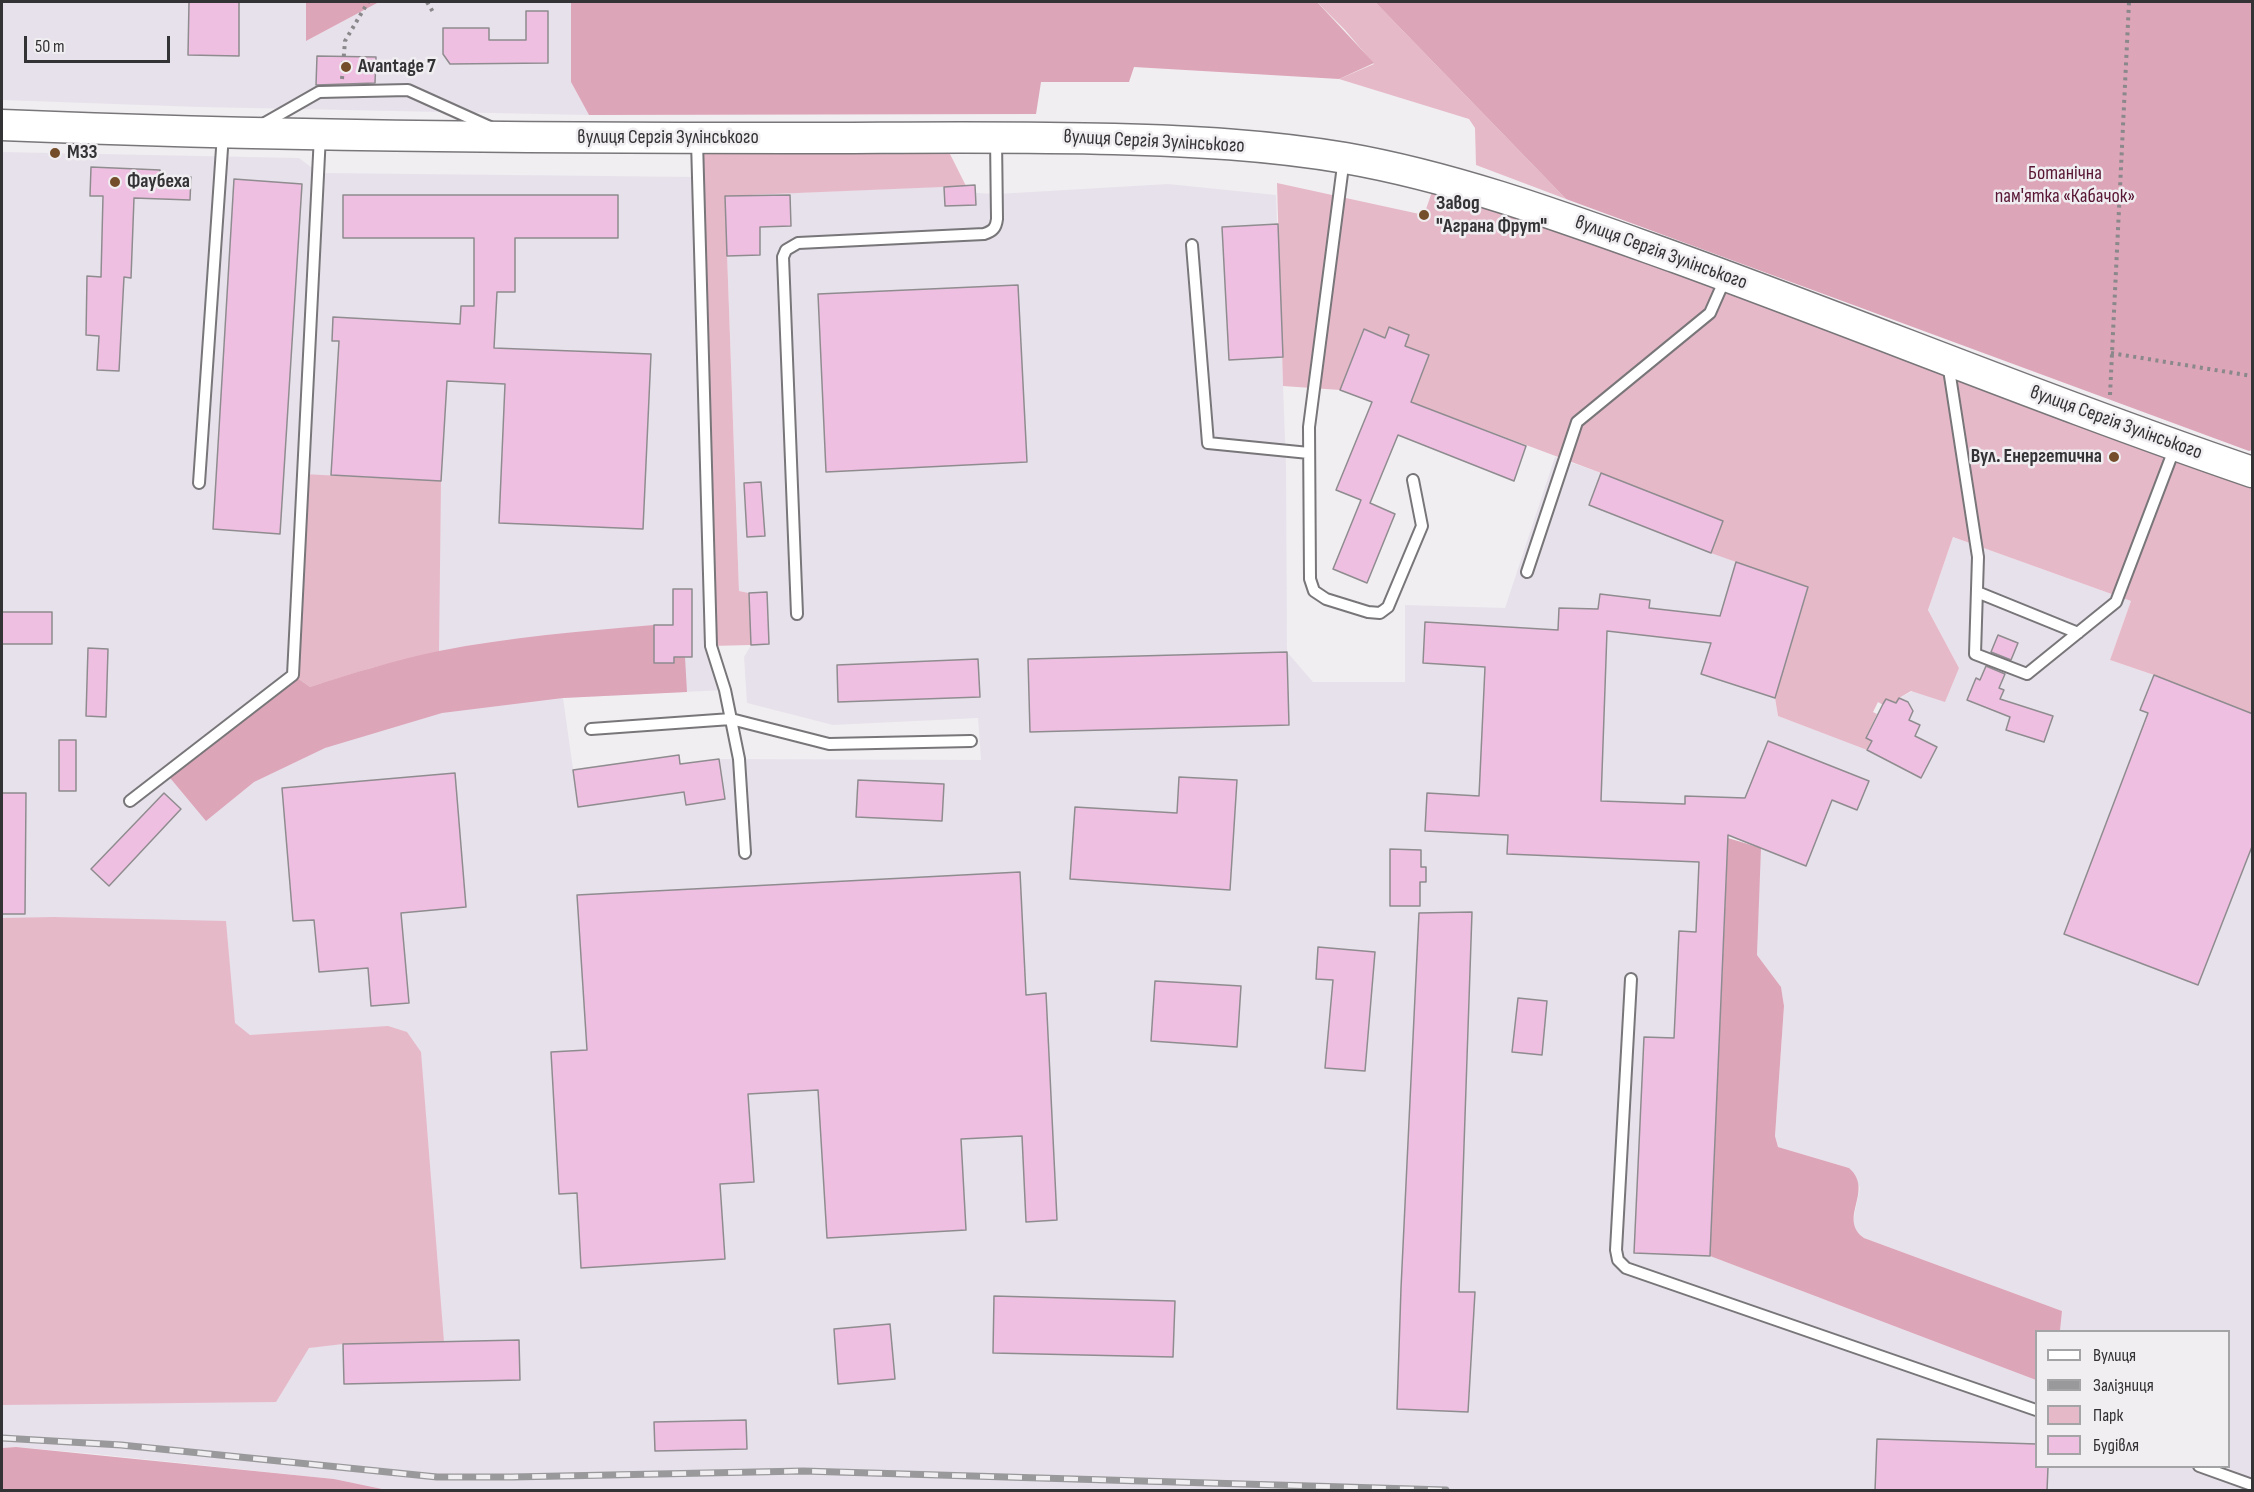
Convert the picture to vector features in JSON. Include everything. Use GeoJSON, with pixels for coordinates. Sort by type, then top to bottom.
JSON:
{"type":"FeatureCollection","features":[{"type":"Feature","properties":{"kind":"street","name":"вулиця Сергія Зулінського"},"geometry":{"type":"LineString","coordinates":[[2,125],[234,134],[514,138],[996,138],[1197,141],[1344,158],[1437,177],[1557,215],[1726,276],[2175,446],[2253,472]]}},
{"type":"Feature","properties":{"kind":"lane"},"geometry":{"type":"LineString","coordinates":[[199,483],[234,134],[320,92],[408,90],[514,138]]}},
{"type":"Feature","properties":{"kind":"lane"},"geometry":{"type":"LineString","coordinates":[[130,801],[293,675],[320,135]]}},
{"type":"Feature","properties":{"kind":"lane"},"geometry":{"type":"LineString","coordinates":[[696,138],[711,646],[731,719],[739,759],[745,853]]}},
{"type":"Feature","properties":{"kind":"lane"},"geometry":{"type":"LineString","coordinates":[[797,614],[783,257],[786,250],[798,243],[990,232],[997,225],[998,219],[996,138]]}},
{"type":"Feature","properties":{"kind":"lane"},"geometry":{"type":"LineString","coordinates":[[1344,158],[1309,427],[1310,579],[1314,591],[1326,599],[1368,612],[1380,613],[1389,607],[1422,526],[1413,480]]}},
{"type":"Feature","properties":{"kind":"lane"},"geometry":{"type":"LineString","coordinates":[[1192,244],[1208,443],[1309,453]]}},
{"type":"Feature","properties":{"kind":"lane"},"geometry":{"type":"LineString","coordinates":[[1527,572],[1577,422],[1710,314],[1726,276]]}},
{"type":"Feature","properties":{"kind":"lane"},"geometry":{"type":"LineString","coordinates":[[1947,360],[1978,557],[1975,654],[2027,674],[2116,602],[2175,446]]}},
{"type":"Feature","properties":{"kind":"lane"},"geometry":{"type":"LineString","coordinates":[[1977,592],[2078,633]]}},
{"type":"Feature","properties":{"kind":"lane"},"geometry":{"type":"LineString","coordinates":[[591,729],[731,719],[829,744],[971,741]]}},
{"type":"Feature","properties":{"kind":"lane"},"geometry":{"type":"LineString","coordinates":[[1631,979],[1616,1250],[1618,1260],[1626,1268],[2035,1409]]}},
{"type":"Feature","properties":{"kind":"lane"},"geometry":{"type":"LineString","coordinates":[[2202,1468],[2253,1485]]}},
{"type":"Feature","properties":{"kind":"path"},"geometry":{"type":"LineString","coordinates":[[341,92],[345,42],[368,2]]}},
{"type":"Feature","properties":{"kind":"path"},"geometry":{"type":"LineString","coordinates":[[427,2],[433,12]]}},
{"type":"Feature","properties":{"kind":"path"},"geometry":{"type":"LineString","coordinates":[[2109,420],[2129,2]]}},
{"type":"Feature","properties":{"kind":"path"},"geometry":{"type":"LineString","coordinates":[[2111,353],[2253,376]]}},
{"type":"Feature","properties":{"kind":"shaded area"},"geometry":{"type":"Polygon","coordinates":[[[2,2],[306,2],[306,41],[379,2],[571,2],[571,82],[589,115],[199,107],[2,100],[2,2]]]}},
{"type":"Feature","properties":{"kind":"shaded area"},"geometry":{"type":"Polygon","coordinates":[[[2,152],[299,158],[319,173],[698,177],[711,646],[725,690],[563,698],[573,769],[679,755],[680,764],[719,759],[981,760],[978,718],[833,725],[747,703],[744,657],[751,645],[749,593],[739,591],[725,196],[975,185],[976,193],[997,194],[1168,184],[1276,195],[1286,466],[1287,652],[1313,682],[1405,682],[1405,605],[1505,608],[1555,457],[1601,473],[1589,505],[1736,562],[1702,674],[1775,698],[1778,716],[1867,750],[1921,777],[1937,747],[1915,736],[1920,725],[1909,720],[1913,711],[1908,702],[1899,698],[1959,668],[1928,610],[1953,537],[2131,601],[2110,660],[2154,675],[2140,710],[2148,713],[2064,933],[2198,985],[2252,844],[2252,1490],[387,1490],[334,1479],[16,1447],[2,1448],[2,152]],[[2015,704],[2006,730],[2044,742],[2052,716],[2015,704]],[[1730,836],[1728,838],[1710,1256],[2035,1380],[2035,1468],[2230,1468],[2230,1330],[2060,1330],[2062,1311],[1864,1238],[1856,1232],[1853,1221],[1860,1188],[1849,1168],[1778,1147],[1775,1136],[1784,1006],[1781,987],[1757,955],[1760,849],[1730,836]]]}},
{"type":"Feature","properties":{"kind":"green space"},"geometry":{"type":"Polygon","coordinates":[[[306,2],[379,2],[306,41],[306,2]]]}},
{"type":"Feature","properties":{"kind":"green space"},"geometry":{"type":"Polygon","coordinates":[[[571,2],[1317,2],[1374,63],[1339,79],[1134,67],[1129,82],[1041,82],[1036,114],[589,115],[571,82],[571,2]]]}},
{"type":"Feature","properties":{"kind":"green space"},"geometry":{"type":"Polygon","coordinates":[[[1317,2],[1375,2],[1566,199],[1476,165],[1475,128],[1469,119],[1339,79],[1374,64],[1317,2]]]}},
{"type":"Feature","properties":{"kind":"green space","name":"Ботанічна пам'ятка «Кабачок»"},"geometry":{"type":"Polygon","coordinates":[[[1375,2],[2252,2],[2252,450],[2249,451],[1566,199],[1375,2]]]}},
{"type":"Feature","properties":{"kind":"green space"},"geometry":{"type":"Polygon","coordinates":[[[948,150],[966,186],[725,196],[739,591],[749,593],[751,645],[711,646],[697,153],[948,150]]]}},
{"type":"Feature","properties":{"kind":"green space"},"geometry":{"type":"Polygon","coordinates":[[[1437,177],[2252,472],[2252,714],[2110,660],[2131,601],[1953,537],[1928,610],[1959,668],[1945,702],[1911,691],[1899,698],[1896,703],[1887,699],[1883,705],[1878,702],[1873,712],[1877,714],[1866,737],[1872,741],[1867,750],[1778,716],[1775,698],[1808,588],[1711,553],[1723,521],[1411,402],[1429,355],[1405,346],[1409,335],[1389,327],[1385,338],[1363,330],[1340,390],[1283,386],[1277,183],[1424,215],[1437,177]]]}},
{"type":"Feature","properties":{"kind":"green space"},"geometry":{"type":"Polygon","coordinates":[[[303,474],[441,481],[439,652],[371,668],[310,687],[293,675],[303,474]]]}},
{"type":"Feature","properties":{"kind":"green space"},"geometry":{"type":"Polygon","coordinates":[[[654,625],[654,663],[673,663],[674,657],[685,657],[687,692],[563,698],[442,713],[325,748],[254,782],[206,821],[166,773],[293,675],[310,687],[390,663],[466,646],[546,635],[654,625]]]}},
{"type":"Feature","properties":{"kind":"green space"},"geometry":{"type":"Polygon","coordinates":[[[1728,838],[1761,848],[1757,955],[1781,987],[1784,1006],[1775,1136],[1778,1147],[1849,1168],[1859,1186],[1854,1222],[1864,1238],[2062,1311],[2060,1330],[2035,1330],[2035,1380],[1710,1256],[1728,838]]]}},
{"type":"Feature","properties":{"kind":"green space"},"geometry":{"type":"Polygon","coordinates":[[[2,918],[226,921],[235,1023],[250,1035],[388,1026],[407,1032],[421,1052],[444,1342],[343,1344],[309,1348],[276,1402],[2,1405],[2,918]]]}},
{"type":"Feature","properties":{"kind":"green space"},"geometry":{"type":"Polygon","coordinates":[[[16,1447],[334,1479],[387,1490],[2,1490],[2,1448],[16,1447]]]}},
{"type":"Feature","properties":{"kind":"building"},"geometry":{"type":"Polygon","coordinates":[[[189,2],[239,2],[239,56],[188,55],[189,2]]]}},
{"type":"Feature","properties":{"kind":"building"},"geometry":{"type":"Polygon","coordinates":[[[526,11],[548,11],[548,63],[450,64],[443,54],[443,28],[489,28],[489,40],[526,40],[526,11]]]}},
{"type":"Feature","properties":{"kind":"building"},"geometry":{"type":"Polygon","coordinates":[[[317,56],[376,57],[375,83],[316,85],[317,56]]]}},
{"type":"Feature","properties":{"kind":"building"},"geometry":{"type":"Polygon","coordinates":[[[91,167],[160,170],[160,176],[191,177],[190,200],[134,198],[131,278],[124,277],[119,371],[97,370],[99,336],[86,335],[87,276],[101,277],[103,196],[90,196],[91,167]]]}},
{"type":"Feature","properties":{"kind":"building"},"geometry":{"type":"Polygon","coordinates":[[[234,179],[302,184],[280,534],[213,529],[234,179]]]}},
{"type":"Feature","properties":{"kind":"building"},"geometry":{"type":"Polygon","coordinates":[[[975,185],[976,205],[945,206],[944,187],[975,185]]]}},
{"type":"Feature","properties":{"kind":"building"},"geometry":{"type":"Polygon","coordinates":[[[343,195],[618,195],[618,238],[515,238],[515,292],[497,292],[494,348],[651,354],[643,529],[499,523],[505,384],[447,381],[441,481],[331,475],[339,341],[332,341],[333,317],[460,324],[461,306],[474,306],[474,238],[343,238],[343,195]]]}},
{"type":"Feature","properties":{"kind":"building"},"geometry":{"type":"Polygon","coordinates":[[[790,195],[791,226],[760,227],[760,255],[727,256],[725,196],[790,195]]]}},
{"type":"Feature","properties":{"kind":"building"},"geometry":{"type":"Polygon","coordinates":[[[1278,224],[1283,357],[1229,360],[1222,227],[1278,224]]]}},
{"type":"Feature","properties":{"kind":"building"},"geometry":{"type":"Polygon","coordinates":[[[1018,285],[1027,462],[826,472],[818,294],[1018,285]]]}},
{"type":"Feature","properties":{"kind":"building"},"geometry":{"type":"Polygon","coordinates":[[[1389,327],[1409,335],[1405,346],[1429,355],[1411,402],[1526,446],[1514,481],[1398,435],[1370,503],[1395,514],[1367,583],[1333,569],[1361,500],[1336,490],[1372,402],[1340,390],[1364,329],[1385,338],[1389,327]]]}},
{"type":"Feature","properties":{"kind":"building"},"geometry":{"type":"Polygon","coordinates":[[[1601,473],[1723,521],[1711,553],[1589,505],[1601,473]]]}},
{"type":"Feature","properties":{"kind":"building"},"geometry":{"type":"Polygon","coordinates":[[[761,482],[765,536],[747,537],[744,483],[761,482]]]}},
{"type":"Feature","properties":{"kind":"building"},"geometry":{"type":"Polygon","coordinates":[[[1736,562],[1808,587],[1775,698],[1701,674],[1711,643],[1607,631],[1601,801],[1685,804],[1685,796],[1745,798],[1768,741],[1869,781],[1857,810],[1832,800],[1806,866],[1728,835],[1710,1256],[1634,1253],[1644,1037],[1674,1038],[1679,931],[1696,932],[1699,862],[1507,854],[1508,835],[1425,831],[1427,793],[1479,796],[1485,667],[1423,663],[1425,622],[1558,630],[1559,608],[1598,609],[1600,594],[1650,600],[1649,608],[1720,616],[1736,562]]]}},
{"type":"Feature","properties":{"kind":"building"},"geometry":{"type":"Polygon","coordinates":[[[673,589],[692,589],[692,657],[674,657],[674,663],[654,663],[654,625],[673,625],[673,589]]]}},
{"type":"Feature","properties":{"kind":"building"},"geometry":{"type":"Polygon","coordinates":[[[767,592],[769,644],[751,645],[749,593],[767,592]]]}},
{"type":"Feature","properties":{"kind":"building"},"geometry":{"type":"Polygon","coordinates":[[[2,612],[52,612],[52,644],[2,644],[2,612]]]}},
{"type":"Feature","properties":{"kind":"building"},"geometry":{"type":"Polygon","coordinates":[[[1998,635],[2018,643],[2011,660],[1991,652],[1998,635]]]}},
{"type":"Feature","properties":{"kind":"building"},"geometry":{"type":"Polygon","coordinates":[[[88,648],[108,649],[106,717],[86,716],[88,648]]]}},
{"type":"Feature","properties":{"kind":"building"},"geometry":{"type":"Polygon","coordinates":[[[1287,652],[1289,725],[1030,732],[1028,659],[1287,652]]]}},
{"type":"Feature","properties":{"kind":"building"},"geometry":{"type":"Polygon","coordinates":[[[978,659],[980,697],[838,702],[837,665],[978,659]]]}},
{"type":"Feature","properties":{"kind":"building"},"geometry":{"type":"Polygon","coordinates":[[[1986,666],[2005,674],[1999,688],[2004,690],[2000,699],[2053,716],[2044,742],[2006,730],[2010,717],[1967,700],[1976,678],[1980,680],[1986,666]]]}},
{"type":"Feature","properties":{"kind":"building"},"geometry":{"type":"Polygon","coordinates":[[[2154,675],[2253,714],[2253,844],[2198,985],[2064,934],[2148,713],[2140,710],[2154,675]]]}},
{"type":"Feature","properties":{"kind":"building"},"geometry":{"type":"Polygon","coordinates":[[[1899,698],[1908,702],[1913,711],[1909,720],[1920,725],[1915,736],[1937,747],[1921,778],[1867,750],[1872,741],[1866,738],[1886,699],[1896,703],[1899,698]]]}},
{"type":"Feature","properties":{"kind":"building"},"geometry":{"type":"Polygon","coordinates":[[[59,740],[76,740],[76,791],[59,791],[59,740]]]}},
{"type":"Feature","properties":{"kind":"building"},"geometry":{"type":"Polygon","coordinates":[[[679,755],[680,764],[719,759],[725,799],[686,805],[684,792],[578,807],[573,770],[679,755]]]}},
{"type":"Feature","properties":{"kind":"building"},"geometry":{"type":"Polygon","coordinates":[[[455,773],[466,907],[401,913],[409,1003],[371,1006],[368,968],[319,972],[314,920],[293,921],[282,788],[455,773]]]}},
{"type":"Feature","properties":{"kind":"building"},"geometry":{"type":"Polygon","coordinates":[[[1179,777],[1237,780],[1230,890],[1070,879],[1075,807],[1177,813],[1179,777]]]}},
{"type":"Feature","properties":{"kind":"building"},"geometry":{"type":"Polygon","coordinates":[[[858,780],[944,784],[942,821],[856,817],[858,780]]]}},
{"type":"Feature","properties":{"kind":"building"},"geometry":{"type":"Polygon","coordinates":[[[2,793],[26,793],[25,914],[2,914],[2,793]]]}},
{"type":"Feature","properties":{"kind":"building"},"geometry":{"type":"Polygon","coordinates":[[[164,793],[181,809],[109,886],[91,869],[164,793]]]}},
{"type":"Feature","properties":{"kind":"building"},"geometry":{"type":"Polygon","coordinates":[[[1390,849],[1421,850],[1421,867],[1426,867],[1426,882],[1420,882],[1420,906],[1390,906],[1390,849]]]}},
{"type":"Feature","properties":{"kind":"building"},"geometry":{"type":"Polygon","coordinates":[[[1020,872],[1026,995],[1046,993],[1057,1220],[1026,1222],[1022,1136],[961,1139],[966,1230],[827,1238],[818,1090],[748,1094],[754,1182],[720,1184],[725,1259],[581,1268],[577,1193],[559,1194],[551,1052],[587,1050],[577,895],[1020,872]]]}},
{"type":"Feature","properties":{"kind":"building"},"geometry":{"type":"Polygon","coordinates":[[[1472,912],[1459,1292],[1475,1292],[1468,1412],[1397,1409],[1419,913],[1472,912]]]}},
{"type":"Feature","properties":{"kind":"building"},"geometry":{"type":"Polygon","coordinates":[[[1318,947],[1375,952],[1365,1071],[1325,1068],[1333,980],[1316,979],[1318,947]]]}},
{"type":"Feature","properties":{"kind":"building"},"geometry":{"type":"Polygon","coordinates":[[[1155,981],[1241,986],[1237,1047],[1151,1041],[1155,981]]]}},
{"type":"Feature","properties":{"kind":"building"},"geometry":{"type":"Polygon","coordinates":[[[1518,998],[1547,1001],[1542,1055],[1512,1052],[1518,998]]]}},
{"type":"Feature","properties":{"kind":"building"},"geometry":{"type":"Polygon","coordinates":[[[994,1296],[1175,1301],[1173,1357],[993,1353],[994,1296]]]}},
{"type":"Feature","properties":{"kind":"building"},"geometry":{"type":"Polygon","coordinates":[[[890,1324],[895,1379],[838,1384],[834,1329],[890,1324]]]}},
{"type":"Feature","properties":{"kind":"building"},"geometry":{"type":"Polygon","coordinates":[[[519,1340],[520,1380],[344,1384],[343,1344],[519,1340]]]}},
{"type":"Feature","properties":{"kind":"building"},"geometry":{"type":"Polygon","coordinates":[[[746,1420],[747,1449],[655,1451],[654,1422],[746,1420]]]}},
{"type":"Feature","properties":{"kind":"building"},"geometry":{"type":"Polygon","coordinates":[[[1877,1439],[2035,1444],[2035,1468],[2048,1468],[2047,1491],[1875,1491],[1877,1439]]]}},
{"type":"Feature","properties":{"kind":"railway"},"geometry":{"type":"LineString","coordinates":[[2,1438],[121,1445],[437,1477],[803,1471],[1446,1490]]}},
{"type":"Feature","properties":{"kind":"place","name":"Avantage 7"},"geometry":{"type":"Point","coordinates":[346,67]}},
{"type":"Feature","properties":{"kind":"place","name":"М33"},"geometry":{"type":"Point","coordinates":[55,153]}},
{"type":"Feature","properties":{"kind":"place","name":"Фаубеха"},"geometry":{"type":"Point","coordinates":[115,182]}},
{"type":"Feature","properties":{"kind":"place","name":"Завод \"Аграна Фрут\""},"geometry":{"type":"Point","coordinates":[1424,215]}},
{"type":"Feature","properties":{"kind":"place","name":"Вул. Енергетична"},"geometry":{"type":"Point","coordinates":[2114,457]}}]}
